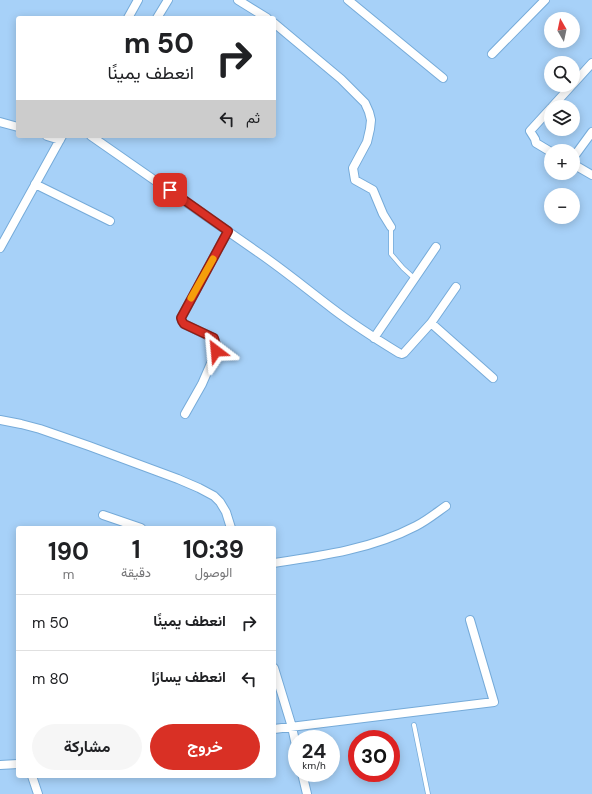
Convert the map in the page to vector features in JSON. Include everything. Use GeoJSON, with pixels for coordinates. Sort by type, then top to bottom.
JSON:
{"type":"FeatureCollection","features":[{"type":"Feature","properties":{"kind":"street"},"geometry":{"type":"LineString","coordinates":[[129,16],[138,0]]}},
{"type":"Feature","properties":{"kind":"street"},"geometry":{"type":"LineString","coordinates":[[158,16],[168,0]]}},
{"type":"Feature","properties":{"kind":"street"},"geometry":{"type":"LineString","coordinates":[[238,0],[264,16]]}},
{"type":"Feature","properties":{"kind":"street"},"geometry":{"type":"LineString","coordinates":[[348,0],[443,78]]}},
{"type":"Feature","properties":{"kind":"street"},"geometry":{"type":"LineString","coordinates":[[492,54],[545,0]]}},
{"type":"Feature","properties":{"kind":"street"},"geometry":{"type":"LineString","coordinates":[[276,25],[341,79],[365,103],[371,120],[370,129],[367,142],[353,168],[355,180],[372,190],[391,227]]}},
{"type":"Feature","properties":{"kind":"street"},"geometry":{"type":"LineString","coordinates":[[580,77],[592,63]]}},
{"type":"Feature","properties":{"kind":"street"},"geometry":{"type":"LineString","coordinates":[[559,100],[567,92]]}},
{"type":"Feature","properties":{"kind":"street"},"geometry":{"type":"LineString","coordinates":[[544,116],[530,131],[536,142],[544,147]]}},
{"type":"Feature","properties":{"kind":"street"},"geometry":{"type":"LineString","coordinates":[[0,122],[16,126]]}},
{"type":"Feature","properties":{"kind":"street"},"geometry":{"type":"LineString","coordinates":[[580,148],[592,132]]}},
{"type":"Feature","properties":{"kind":"street"},"geometry":{"type":"LineString","coordinates":[[0,248],[61,138]]}},
{"type":"Feature","properties":{"kind":"street"},"geometry":{"type":"LineString","coordinates":[[94,138],[280,267],[334,310],[374,338],[402,354],[431,323],[456,287]]}},
{"type":"Feature","properties":{"kind":"street"},"geometry":{"type":"LineString","coordinates":[[580,168],[592,175]]}},
{"type":"Feature","properties":{"kind":"street"},"geometry":{"type":"LineString","coordinates":[[35,184],[110,221]]}},
{"type":"Feature","properties":{"kind":"street"},"geometry":{"type":"LineString","coordinates":[[185,414],[210,367],[216,351],[216,345],[214,338],[184,324],[181,318],[228,231]]}},
{"type":"Feature","properties":{"kind":"street"},"geometry":{"type":"LineString","coordinates":[[374,338],[436,247]]}},
{"type":"Feature","properties":{"kind":"street"},"geometry":{"type":"LineString","coordinates":[[431,323],[493,378]]}},
{"type":"Feature","properties":{"kind":"street"},"geometry":{"type":"LineString","coordinates":[[0,420],[21,424],[54,434],[178,478],[214,496],[226,512],[230,526]]}},
{"type":"Feature","properties":{"kind":"street"},"geometry":{"type":"LineString","coordinates":[[276,563],[332,554],[376,542],[417,526],[446,506]]}},
{"type":"Feature","properties":{"kind":"street"},"geometry":{"type":"LineString","coordinates":[[103,515],[135,526]]}},
{"type":"Feature","properties":{"kind":"street"},"geometry":{"type":"LineString","coordinates":[[276,729],[494,702],[470,620]]}},
{"type":"Feature","properties":{"kind":"street"},"geometry":{"type":"LineString","coordinates":[[276,675],[293,730]]}},
{"type":"Feature","properties":{"kind":"street"},"geometry":{"type":"LineString","coordinates":[[0,765],[16,764]]}},
{"type":"Feature","properties":{"kind":"street"},"geometry":{"type":"LineString","coordinates":[[33,778],[38,794]]}},
{"type":"Feature","properties":{"kind":"street"},"geometry":{"type":"LineString","coordinates":[[304,782],[307,794]]}},
{"type":"Feature","properties":{"kind":"lane"},"geometry":{"type":"LineString","coordinates":[[391,227],[391,254],[414,278]]}},
{"type":"Feature","properties":{"kind":"lane"},"geometry":{"type":"LineString","coordinates":[[414,725],[428,794]]}},
{"type":"Feature","properties":{"kind":"slow traffic"},"geometry":{"type":"LineString","coordinates":[[191,298],[213,259]]}},
{"type":"Feature","properties":{"kind":"route"},"geometry":{"type":"LineString","coordinates":[[170,190],[228,231],[181,318],[184,324],[214,338],[216,351]]}}]}
